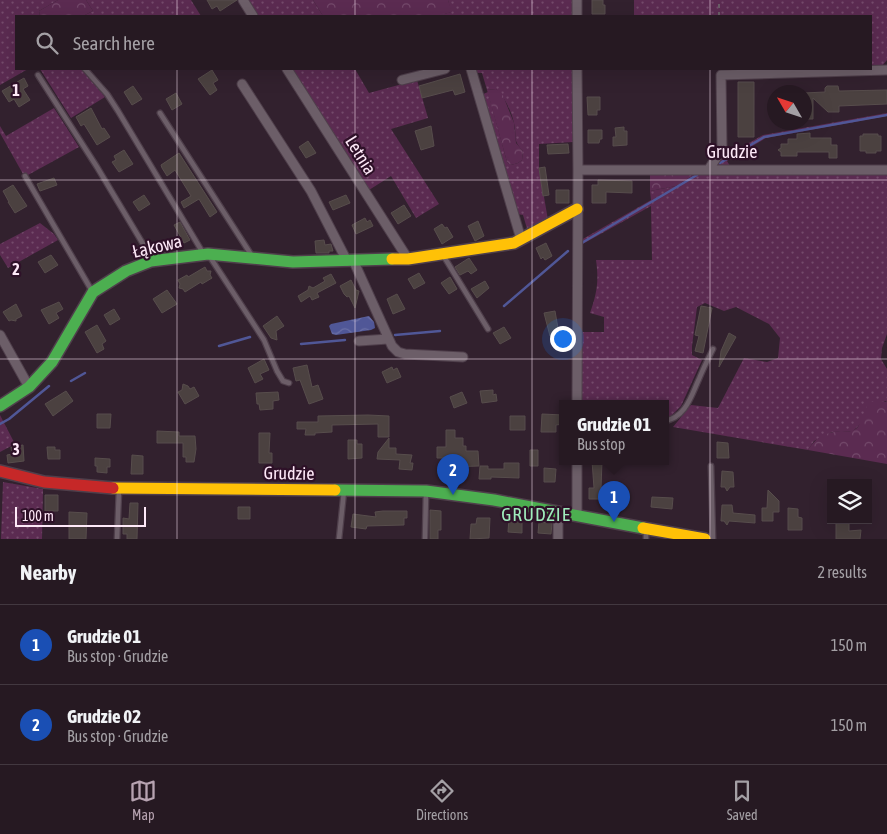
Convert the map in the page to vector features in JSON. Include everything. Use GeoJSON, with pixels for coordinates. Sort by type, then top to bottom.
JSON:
{"type":"FeatureCollection","features":[{"type":"Feature","properties":{"kind":"street"},"geometry":{"type":"LineString","coordinates":[[243,0],[252,15]]}},
{"type":"Feature","properties":{"kind":"street"},"geometry":{"type":"LineString","coordinates":[[577,0],[577,15]]}},
{"type":"Feature","properties":{"kind":"street","name":"Letnia"},"geometry":{"type":"LineString","coordinates":[[288,70],[408,259]]}},
{"type":"Feature","properties":{"kind":"street"},"geometry":{"type":"LineString","coordinates":[[402,80],[441,70]]}},
{"type":"Feature","properties":{"kind":"street"},"geometry":{"type":"LineString","coordinates":[[470,70],[521,239]]}},
{"type":"Feature","properties":{"kind":"street"},"geometry":{"type":"LineString","coordinates":[[576,400],[577,70]]}},
{"type":"Feature","properties":{"kind":"street"},"geometry":{"type":"LineString","coordinates":[[709,169],[722,149],[722,75],[887,70]]}},
{"type":"Feature","properties":{"kind":"street"},"geometry":{"type":"LineString","coordinates":[[242,84],[310,192],[350,262],[392,346],[398,352],[405,354],[463,357]]}},
{"type":"Feature","properties":{"kind":"street","name":"Grudzie"},"geometry":{"type":"LineString","coordinates":[[578,170],[887,170]]}},
{"type":"Feature","properties":{"kind":"street","name":"Łąkowa"},"geometry":{"type":"LineString","coordinates":[[0,406],[30,387],[52,362],[93,292],[126,271],[151,262],[206,254],[293,262],[408,259],[506,245],[521,239],[576,209]]}},
{"type":"Feature","properties":{"kind":"street"},"geometry":{"type":"LineString","coordinates":[[0,335],[30,387]]}},
{"type":"Feature","properties":{"kind":"street"},"geometry":{"type":"LineString","coordinates":[[359,341],[388,339]]}},
{"type":"Feature","properties":{"kind":"street"},"geometry":{"type":"LineString","coordinates":[[577,465],[577,516]]}},
{"type":"Feature","properties":{"kind":"street","name":"Grudzie"},"geometry":{"type":"LineString","coordinates":[[0,470],[44,482],[119,488],[426,491],[494,500],[558,512],[646,534],[704,539]]}},
{"type":"Feature","properties":{"kind":"street"},"geometry":{"type":"LineString","coordinates":[[558,512],[558,539]]}},
{"type":"Feature","properties":{"kind":"lane"},"geometry":{"type":"LineString","coordinates":[[86,70],[107,94],[198,243],[264,340],[283,381],[289,383]]}},
{"type":"Feature","properties":{"kind":"lane"},"geometry":{"type":"LineString","coordinates":[[38,75],[97,167],[149,254],[151,262]]}},
{"type":"Feature","properties":{"kind":"lane"},"geometry":{"type":"LineString","coordinates":[[160,113],[252,258]]}},
{"type":"Feature","properties":{"kind":"lane"},"geometry":{"type":"LineString","coordinates":[[25,176],[93,292]]}},
{"type":"Feature","properties":{"kind":"lane"},"geometry":{"type":"LineString","coordinates":[[442,254],[488,329]]}},
{"type":"Feature","properties":{"kind":"lane"},"geometry":{"type":"LineString","coordinates":[[669,420],[677,417],[683,411],[713,350]]}},
{"type":"Feature","properties":{"kind":"lane"},"geometry":{"type":"LineString","coordinates":[[711,466],[712,539]]}},
{"type":"Feature","properties":{"kind":"lane"},"geometry":{"type":"LineString","coordinates":[[117,539],[119,488]]}},
{"type":"Feature","properties":{"kind":"lane"},"geometry":{"type":"LineString","coordinates":[[340,539],[344,491]]}},
{"type":"Feature","properties":{"kind":"lane"},"geometry":{"type":"LineString","coordinates":[[425,539],[426,491]]}},
{"type":"Feature","properties":{"kind":"path"},"geometry":{"type":"LineString","coordinates":[[719,0],[719,15]]}},
{"type":"Feature","properties":{"kind":"green space"},"geometry":{"type":"Polygon","coordinates":[[[0,0],[58,0],[39,11],[40,15],[15,15],[15,70],[26,70],[0,85],[0,0]]]}},
{"type":"Feature","properties":{"kind":"green space"},"geometry":{"type":"Polygon","coordinates":[[[58,0],[86,0],[93,11],[85,15],[40,15],[39,11],[58,0]]]}},
{"type":"Feature","properties":{"kind":"green space"},"geometry":{"type":"Polygon","coordinates":[[[86,0],[191,0],[200,15],[85,15],[93,11],[86,0]]]}},
{"type":"Feature","properties":{"kind":"green space"},"geometry":{"type":"Polygon","coordinates":[[[248,0],[313,0],[322,15],[258,15],[248,0]]]}},
{"type":"Feature","properties":{"kind":"green space"},"geometry":{"type":"Polygon","coordinates":[[[313,0],[448,0],[452,12],[441,15],[322,15],[313,0]]]}},
{"type":"Feature","properties":{"kind":"green space"},"geometry":{"type":"Polygon","coordinates":[[[448,0],[573,0],[573,15],[440,15],[451,12],[448,0]]]}},
{"type":"Feature","properties":{"kind":"green space"},"geometry":{"type":"Polygon","coordinates":[[[634,0],[887,0],[887,60],[882,66],[872,66],[872,15],[634,15],[634,0]]]}},
{"type":"Feature","properties":{"kind":"green space"},"geometry":{"type":"Polygon","coordinates":[[[41,70],[82,70],[105,97],[71,118],[41,70]]]}},
{"type":"Feature","properties":{"kind":"green space"},"geometry":{"type":"Polygon","coordinates":[[[293,70],[356,70],[369,93],[417,80],[428,118],[391,129],[439,204],[416,218],[391,176],[369,190],[293,70]]]}},
{"type":"Feature","properties":{"kind":"green space"},"geometry":{"type":"Polygon","coordinates":[[[475,70],[573,70],[573,142],[539,144],[539,168],[548,220],[528,232],[523,215],[517,214],[481,95],[488,92],[507,162],[511,165],[522,160],[523,151],[516,140],[513,119],[506,102],[499,92],[496,89],[487,90],[482,73],[477,73],[475,70]]]}},
{"type":"Feature","properties":{"kind":"green space"},"geometry":{"type":"Polygon","coordinates":[[[496,89],[502,93],[514,123],[516,143],[523,151],[522,160],[511,165],[507,162],[487,90],[496,89]]]}},
{"type":"Feature","properties":{"kind":"green space"},"geometry":{"type":"Polygon","coordinates":[[[54,108],[79,147],[28,175],[26,173],[23,174],[0,133],[0,126],[6,136],[54,108]]]}},
{"type":"Feature","properties":{"kind":"green space"},"geometry":{"type":"Polygon","coordinates":[[[887,113],[887,116],[812,130],[812,126],[887,113]]]}},
{"type":"Feature","properties":{"kind":"green space"},"geometry":{"type":"Polygon","coordinates":[[[791,130],[810,130],[766,138],[727,161],[730,166],[717,167],[715,163],[730,149],[731,153],[763,135],[791,130]]]}},
{"type":"Feature","properties":{"kind":"green space"},"geometry":{"type":"Polygon","coordinates":[[[650,173],[697,173],[676,186],[650,191],[650,173]]]}},
{"type":"Feature","properties":{"kind":"green space"},"geometry":{"type":"Polygon","coordinates":[[[697,173],[887,175],[887,334],[882,348],[881,359],[887,369],[887,402],[885,401],[853,431],[832,432],[814,441],[808,450],[673,427],[691,405],[718,408],[744,358],[767,362],[778,358],[780,338],[769,324],[736,307],[724,311],[705,303],[697,307],[692,346],[692,355],[702,360],[681,406],[670,417],[669,400],[582,400],[581,332],[604,332],[604,317],[590,313],[597,287],[596,260],[652,260],[651,206],[579,246],[581,240],[651,200],[650,191],[676,186],[697,173]]]}},
{"type":"Feature","properties":{"kind":"green space"},"geometry":{"type":"Polygon","coordinates":[[[40,223],[54,234],[58,240],[8,268],[0,255],[0,244],[40,223]]]}},
{"type":"Feature","properties":{"kind":"green space"},"geometry":{"type":"Polygon","coordinates":[[[869,402],[887,402],[887,464],[808,450],[818,438],[826,434],[851,431],[857,428],[869,402]]]}},
{"type":"Feature","properties":{"kind":"green space"},"geometry":{"type":"Polygon","coordinates":[[[0,415],[15,444],[0,452],[0,415]]]}},
{"type":"Feature","properties":{"kind":"green space"},"geometry":{"type":"Polygon","coordinates":[[[3,482],[43,489],[42,539],[1,539],[3,482]]]}},
{"type":"Feature","properties":{"kind":"water"},"geometry":{"type":"Polygon","coordinates":[[[369,316],[374,322],[375,328],[371,330],[336,335],[332,334],[329,326],[331,324],[369,316]]]}},
{"type":"Feature","properties":{"kind":"building"},"geometry":{"type":"Polygon","coordinates":[[[207,0],[237,0],[220,11],[217,6],[212,9],[207,0]]]}},
{"type":"Feature","properties":{"kind":"building"},"geometry":{"type":"Polygon","coordinates":[[[592,0],[603,0],[605,14],[592,14],[592,0]]]}},
{"type":"Feature","properties":{"kind":"building"},"geometry":{"type":"Polygon","coordinates":[[[212,70],[218,80],[213,83],[217,90],[210,95],[198,79],[212,70]]]}},
{"type":"Feature","properties":{"kind":"building"},"geometry":{"type":"Polygon","coordinates":[[[460,74],[465,92],[455,95],[453,90],[422,98],[419,86],[460,74]]]}},
{"type":"Feature","properties":{"kind":"building"},"geometry":{"type":"Polygon","coordinates":[[[24,78],[28,86],[23,89],[30,100],[19,107],[14,99],[9,102],[2,91],[24,78]]]}},
{"type":"Feature","properties":{"kind":"building"},"geometry":{"type":"Polygon","coordinates":[[[738,82],[754,82],[754,137],[738,137],[738,82]]]}},
{"type":"Feature","properties":{"kind":"building"},"geometry":{"type":"Polygon","coordinates":[[[133,86],[142,99],[132,105],[124,92],[133,86]]]}},
{"type":"Feature","properties":{"kind":"building"},"geometry":{"type":"Polygon","coordinates":[[[827,86],[838,86],[839,91],[887,90],[887,104],[839,106],[839,112],[828,112],[813,98],[812,119],[812,93],[825,92],[827,86]]]}},
{"type":"Feature","properties":{"kind":"building"},"geometry":{"type":"Polygon","coordinates":[[[176,93],[182,104],[172,110],[166,99],[176,93]]]}},
{"type":"Feature","properties":{"kind":"building"},"geometry":{"type":"Polygon","coordinates":[[[587,97],[600,97],[600,110],[597,110],[597,115],[588,115],[587,97]]]}},
{"type":"Feature","properties":{"kind":"building"},"geometry":{"type":"Polygon","coordinates":[[[91,108],[102,129],[104,128],[110,137],[97,145],[84,124],[81,126],[76,117],[91,108]]]}},
{"type":"Feature","properties":{"kind":"building"},"geometry":{"type":"Polygon","coordinates":[[[431,126],[434,146],[421,150],[415,131],[431,126]]]}},
{"type":"Feature","properties":{"kind":"building"},"geometry":{"type":"Polygon","coordinates":[[[624,127],[624,131],[627,131],[627,145],[613,146],[613,137],[616,137],[615,128],[624,127]]]}},
{"type":"Feature","properties":{"kind":"building"},"geometry":{"type":"Polygon","coordinates":[[[588,130],[602,130],[602,139],[600,139],[599,143],[588,143],[588,130]]]}},
{"type":"Feature","properties":{"kind":"building"},"geometry":{"type":"Polygon","coordinates":[[[810,133],[810,138],[831,138],[831,145],[837,145],[837,158],[829,158],[829,152],[797,152],[797,156],[781,156],[781,152],[778,150],[781,148],[781,144],[788,144],[788,139],[797,139],[797,134],[810,133]]]}},
{"type":"Feature","properties":{"kind":"building"},"geometry":{"type":"Polygon","coordinates":[[[863,134],[878,134],[878,136],[881,136],[881,151],[866,153],[866,151],[860,151],[860,136],[863,136],[863,134]]]}},
{"type":"Feature","properties":{"kind":"building"},"geometry":{"type":"Polygon","coordinates":[[[308,141],[316,153],[306,158],[299,147],[308,141]]]}},
{"type":"Feature","properties":{"kind":"building"},"geometry":{"type":"Polygon","coordinates":[[[568,144],[569,153],[548,154],[547,145],[568,144]]]}},
{"type":"Feature","properties":{"kind":"building"},"geometry":{"type":"Polygon","coordinates":[[[124,150],[133,164],[119,172],[112,162],[116,160],[114,156],[124,150]]]}},
{"type":"Feature","properties":{"kind":"building"},"geometry":{"type":"Polygon","coordinates":[[[179,153],[217,212],[210,217],[199,199],[184,208],[181,202],[191,196],[175,170],[167,176],[162,168],[161,165],[179,153]]]}},
{"type":"Feature","properties":{"kind":"building"},"geometry":{"type":"Polygon","coordinates":[[[545,167],[549,195],[543,196],[539,168],[545,167]]]}},
{"type":"Feature","properties":{"kind":"building"},"geometry":{"type":"Polygon","coordinates":[[[54,178],[57,185],[40,191],[37,184],[54,178]]]}},
{"type":"Feature","properties":{"kind":"building"},"geometry":{"type":"Polygon","coordinates":[[[598,180],[632,181],[632,193],[606,192],[606,203],[592,203],[592,185],[598,185],[598,180]]]}},
{"type":"Feature","properties":{"kind":"building"},"geometry":{"type":"Polygon","coordinates":[[[13,185],[27,206],[15,213],[3,191],[13,185]]]}},
{"type":"Feature","properties":{"kind":"building"},"geometry":{"type":"Polygon","coordinates":[[[556,190],[569,190],[569,203],[556,203],[556,190]]]}},
{"type":"Feature","properties":{"kind":"building"},"geometry":{"type":"Polygon","coordinates":[[[144,195],[150,204],[139,211],[133,202],[144,195]]]}},
{"type":"Feature","properties":{"kind":"building"},"geometry":{"type":"Polygon","coordinates":[[[346,195],[350,203],[333,210],[329,202],[346,195]]]}},
{"type":"Feature","properties":{"kind":"building"},"geometry":{"type":"Polygon","coordinates":[[[404,205],[411,216],[398,224],[391,213],[404,205]]]}},
{"type":"Feature","properties":{"kind":"building"},"geometry":{"type":"Polygon","coordinates":[[[365,218],[367,222],[370,220],[373,226],[356,234],[352,225],[365,218]]]}},
{"type":"Feature","properties":{"kind":"building"},"geometry":{"type":"Polygon","coordinates":[[[478,221],[484,236],[475,241],[468,226],[478,221]]]}},
{"type":"Feature","properties":{"kind":"building"},"geometry":{"type":"Polygon","coordinates":[[[180,222],[190,240],[184,243],[174,225],[180,222]]]}},
{"type":"Feature","properties":{"kind":"building"},"geometry":{"type":"Polygon","coordinates":[[[442,224],[445,228],[447,227],[453,237],[442,244],[434,229],[442,224]]]}},
{"type":"Feature","properties":{"kind":"building"},"geometry":{"type":"Polygon","coordinates":[[[324,240],[325,245],[331,244],[333,251],[329,251],[329,253],[316,253],[315,241],[324,240]]]}},
{"type":"Feature","properties":{"kind":"building"},"geometry":{"type":"Polygon","coordinates":[[[546,243],[552,256],[545,260],[543,257],[541,259],[536,248],[546,243]]]}},
{"type":"Feature","properties":{"kind":"building"},"geometry":{"type":"Polygon","coordinates":[[[51,255],[58,265],[45,273],[38,262],[51,255]]]}},
{"type":"Feature","properties":{"kind":"building"},"geometry":{"type":"Polygon","coordinates":[[[469,258],[477,270],[471,274],[468,271],[460,275],[455,267],[469,258]]]}},
{"type":"Feature","properties":{"kind":"building"},"geometry":{"type":"Polygon","coordinates":[[[205,267],[207,271],[211,271],[210,275],[212,278],[202,284],[201,282],[185,292],[179,288],[178,280],[187,275],[188,277],[205,267]]]}},
{"type":"Feature","properties":{"kind":"building"},"geometry":{"type":"Polygon","coordinates":[[[419,273],[425,283],[414,289],[408,279],[419,273]]]}},
{"type":"Feature","properties":{"kind":"building"},"geometry":{"type":"Polygon","coordinates":[[[331,274],[336,283],[317,293],[319,297],[312,300],[310,296],[301,302],[298,296],[308,290],[309,286],[313,288],[325,281],[323,278],[331,274]]]}},
{"type":"Feature","properties":{"kind":"building"},"geometry":{"type":"Polygon","coordinates":[[[450,277],[457,289],[449,294],[441,283],[450,277]]]}},
{"type":"Feature","properties":{"kind":"building"},"geometry":{"type":"Polygon","coordinates":[[[351,280],[356,290],[359,291],[355,308],[349,296],[347,297],[344,294],[340,286],[351,280]]]}},
{"type":"Feature","properties":{"kind":"building"},"geometry":{"type":"Polygon","coordinates":[[[485,281],[489,288],[477,298],[471,289],[485,281]]]}},
{"type":"Feature","properties":{"kind":"building"},"geometry":{"type":"Polygon","coordinates":[[[167,290],[177,304],[162,313],[153,299],[167,290]]]}},
{"type":"Feature","properties":{"kind":"building"},"geometry":{"type":"Polygon","coordinates":[[[397,294],[405,309],[393,314],[387,299],[397,294]]]}},
{"type":"Feature","properties":{"kind":"building"},"geometry":{"type":"Polygon","coordinates":[[[59,302],[63,309],[56,313],[59,318],[49,324],[41,310],[59,302]]]}},
{"type":"Feature","properties":{"kind":"building"},"geometry":{"type":"Polygon","coordinates":[[[16,304],[22,316],[16,319],[16,321],[9,321],[3,312],[16,304]]]}},
{"type":"Feature","properties":{"kind":"building"},"geometry":{"type":"Polygon","coordinates":[[[701,306],[712,308],[703,353],[695,351],[699,336],[695,335],[701,306]]]}},
{"type":"Feature","properties":{"kind":"building"},"geometry":{"type":"Polygon","coordinates":[[[114,309],[120,319],[110,325],[104,315],[114,309]]]}},
{"type":"Feature","properties":{"kind":"building"},"geometry":{"type":"Polygon","coordinates":[[[555,311],[559,334],[550,336],[544,313],[555,311]]]}},
{"type":"Feature","properties":{"kind":"building"},"geometry":{"type":"Polygon","coordinates":[[[277,316],[284,326],[276,331],[277,340],[271,338],[263,326],[277,316]]]}},
{"type":"Feature","properties":{"kind":"building"},"geometry":{"type":"Polygon","coordinates":[[[97,325],[106,341],[102,344],[104,349],[97,353],[85,332],[97,325]]]}},
{"type":"Feature","properties":{"kind":"building"},"geometry":{"type":"Polygon","coordinates":[[[504,327],[511,338],[500,344],[493,333],[504,327]]]}},
{"type":"Feature","properties":{"kind":"building"},"geometry":{"type":"Polygon","coordinates":[[[729,333],[736,337],[719,367],[721,351],[729,333]]]}},
{"type":"Feature","properties":{"kind":"building"},"geometry":{"type":"Polygon","coordinates":[[[264,359],[269,370],[260,374],[263,379],[255,383],[248,368],[264,359]]]}},
{"type":"Feature","properties":{"kind":"building"},"geometry":{"type":"Polygon","coordinates":[[[307,365],[312,387],[318,385],[323,399],[309,404],[300,380],[296,381],[293,368],[307,365]]]}},
{"type":"Feature","properties":{"kind":"building"},"geometry":{"type":"Polygon","coordinates":[[[392,367],[393,370],[397,368],[401,377],[387,383],[382,372],[392,367]]]}},
{"type":"Feature","properties":{"kind":"building"},"geometry":{"type":"Polygon","coordinates":[[[183,384],[190,389],[194,387],[199,396],[185,404],[178,392],[182,390],[183,384]]]}},
{"type":"Feature","properties":{"kind":"building"},"geometry":{"type":"Polygon","coordinates":[[[493,390],[493,395],[496,394],[497,401],[482,403],[480,391],[493,390]]]}},
{"type":"Feature","properties":{"kind":"building"},"geometry":{"type":"Polygon","coordinates":[[[66,391],[73,401],[53,416],[45,404],[66,391]]]}},
{"type":"Feature","properties":{"kind":"building"},"geometry":{"type":"Polygon","coordinates":[[[278,392],[279,400],[273,401],[273,409],[260,410],[259,404],[257,404],[256,393],[278,392]]]}},
{"type":"Feature","properties":{"kind":"building"},"geometry":{"type":"Polygon","coordinates":[[[462,392],[467,403],[454,408],[450,397],[462,392]]]}},
{"type":"Feature","properties":{"kind":"building"},"geometry":{"type":"Polygon","coordinates":[[[97,414],[111,414],[110,428],[97,428],[97,414]]]}},
{"type":"Feature","properties":{"kind":"building"},"geometry":{"type":"Polygon","coordinates":[[[542,414],[559,415],[559,425],[556,425],[556,432],[541,432],[542,414]]]}},
{"type":"Feature","properties":{"kind":"building"},"geometry":{"type":"Polygon","coordinates":[[[318,416],[389,416],[389,437],[378,437],[378,424],[332,425],[332,432],[315,433],[315,435],[305,435],[306,429],[297,429],[297,422],[318,422],[318,416]]]}},
{"type":"Feature","properties":{"kind":"building"},"geometry":{"type":"Polygon","coordinates":[[[510,416],[525,416],[525,430],[510,430],[510,416]]]}},
{"type":"Feature","properties":{"kind":"building"},"geometry":{"type":"Polygon","coordinates":[[[446,430],[455,430],[455,438],[463,438],[463,446],[466,446],[466,451],[478,451],[479,466],[448,467],[448,458],[437,458],[437,447],[446,447],[446,430]]]}},
{"type":"Feature","properties":{"kind":"building"},"geometry":{"type":"Polygon","coordinates":[[[157,431],[179,432],[179,436],[195,436],[194,462],[186,462],[186,457],[183,457],[183,443],[157,443],[157,431]]]}},
{"type":"Feature","properties":{"kind":"building"},"geometry":{"type":"Polygon","coordinates":[[[259,433],[270,433],[269,453],[272,453],[272,463],[259,463],[259,433]]]}},
{"type":"Feature","properties":{"kind":"building"},"geometry":{"type":"Polygon","coordinates":[[[389,438],[389,448],[396,448],[396,454],[412,455],[410,463],[413,463],[412,470],[399,469],[400,460],[377,459],[378,452],[389,438]]]}},
{"type":"Feature","properties":{"kind":"building"},"geometry":{"type":"Polygon","coordinates":[[[348,440],[357,440],[357,444],[362,444],[362,458],[348,459],[348,440]]]}},
{"type":"Feature","properties":{"kind":"building"},"geometry":{"type":"Polygon","coordinates":[[[717,442],[728,443],[729,458],[717,458],[717,442]]]}},
{"type":"Feature","properties":{"kind":"building"},"geometry":{"type":"Polygon","coordinates":[[[23,445],[24,461],[8,463],[7,455],[12,454],[11,447],[23,445]]]}},
{"type":"Feature","properties":{"kind":"building"},"geometry":{"type":"Polygon","coordinates":[[[47,447],[55,447],[55,450],[60,450],[60,459],[48,459],[47,447]]]}},
{"type":"Feature","properties":{"kind":"building"},"geometry":{"type":"Polygon","coordinates":[[[530,450],[538,450],[538,466],[530,466],[530,450]]]}},
{"type":"Feature","properties":{"kind":"building"},"geometry":{"type":"Polygon","coordinates":[[[132,455],[143,456],[143,474],[131,474],[132,455]]]}},
{"type":"Feature","properties":{"kind":"building"},"geometry":{"type":"Polygon","coordinates":[[[95,458],[110,459],[110,467],[107,467],[107,473],[97,472],[95,458]]]}},
{"type":"Feature","properties":{"kind":"building"},"geometry":{"type":"Polygon","coordinates":[[[504,463],[519,463],[519,478],[491,477],[491,479],[479,479],[480,466],[488,466],[488,469],[504,469],[504,463]]]}},
{"type":"Feature","properties":{"kind":"building"},"geometry":{"type":"Polygon","coordinates":[[[592,465],[602,465],[601,488],[608,488],[608,499],[589,499],[589,488],[594,488],[592,465]]]}},
{"type":"Feature","properties":{"kind":"building"},"geometry":{"type":"Polygon","coordinates":[[[544,468],[556,469],[555,482],[544,482],[544,468]]]}},
{"type":"Feature","properties":{"kind":"building"},"geometry":{"type":"Polygon","coordinates":[[[722,471],[733,472],[734,487],[730,487],[727,491],[725,487],[721,487],[722,471]]]}},
{"type":"Feature","properties":{"kind":"building"},"geometry":{"type":"Polygon","coordinates":[[[768,490],[779,501],[779,512],[773,512],[773,521],[762,521],[762,508],[767,508],[768,490]]]}},
{"type":"Feature","properties":{"kind":"building"},"geometry":{"type":"Polygon","coordinates":[[[45,495],[58,495],[58,511],[45,511],[45,495]]]}},
{"type":"Feature","properties":{"kind":"building"},"geometry":{"type":"Polygon","coordinates":[[[652,497],[673,498],[672,509],[651,507],[652,497]]]}},
{"type":"Feature","properties":{"kind":"building"},"geometry":{"type":"Polygon","coordinates":[[[130,503],[138,503],[137,539],[127,539],[127,534],[123,534],[123,518],[129,519],[130,503]]]}},
{"type":"Feature","properties":{"kind":"building"},"geometry":{"type":"Polygon","coordinates":[[[722,505],[732,505],[733,513],[755,515],[755,523],[729,521],[727,525],[724,521],[721,521],[722,505]]]}},
{"type":"Feature","properties":{"kind":"building"},"geometry":{"type":"Polygon","coordinates":[[[238,507],[250,507],[250,519],[238,519],[238,507]]]}},
{"type":"Feature","properties":{"kind":"building"},"geometry":{"type":"Polygon","coordinates":[[[788,508],[798,509],[798,517],[802,518],[802,530],[788,530],[788,508]]]}},
{"type":"Feature","properties":{"kind":"building"},"geometry":{"type":"Polygon","coordinates":[[[430,510],[441,511],[441,530],[438,530],[438,539],[430,539],[430,510]]]}},
{"type":"Feature","properties":{"kind":"building"},"geometry":{"type":"Polygon","coordinates":[[[407,511],[404,525],[367,526],[366,529],[351,527],[353,514],[376,517],[375,512],[407,511]]]}},
{"type":"Feature","properties":{"kind":"building"},"geometry":{"type":"Polygon","coordinates":[[[69,512],[87,513],[86,539],[69,539],[69,512]]]}},
{"type":"Feature","properties":{"kind":"building"},"geometry":{"type":"Polygon","coordinates":[[[477,518],[490,518],[489,538],[470,539],[471,524],[476,524],[477,518]]]}},
{"type":"Feature","properties":{"kind":"building"},"geometry":{"type":"Polygon","coordinates":[[[509,518],[522,519],[522,533],[508,532],[509,518]]]}},
{"type":"Feature","properties":{"kind":"building"},"geometry":{"type":"Polygon","coordinates":[[[539,522],[552,523],[551,534],[538,533],[539,522]]]}},
{"type":"Feature","properties":{"kind":"building"},"geometry":{"type":"Polygon","coordinates":[[[836,524],[849,524],[849,531],[861,530],[860,539],[836,539],[836,524]]]}},
{"type":"Feature","properties":{"kind":"waterway"},"geometry":{"type":"LineString","coordinates":[[720,163],[764,137],[887,115]]}},
{"type":"Feature","properties":{"kind":"waterway"},"geometry":{"type":"LineString","coordinates":[[580,244],[697,175]]}},
{"type":"Feature","properties":{"kind":"waterway"},"geometry":{"type":"LineString","coordinates":[[504,306],[568,251]]}},
{"type":"Feature","properties":{"kind":"waterway"},"geometry":{"type":"LineString","coordinates":[[395,335],[440,331]]}},
{"type":"Feature","properties":{"kind":"waterway"},"geometry":{"type":"LineString","coordinates":[[219,346],[250,337]]}},
{"type":"Feature","properties":{"kind":"waterway"},"geometry":{"type":"LineString","coordinates":[[301,344],[345,340]]}},
{"type":"Feature","properties":{"kind":"waterway"},"geometry":{"type":"LineString","coordinates":[[71,381],[85,373]]}},
{"type":"Feature","properties":{"kind":"waterway"},"geometry":{"type":"LineString","coordinates":[[0,424],[9,419],[49,386]]}},
{"type":"Feature","properties":{"kind":"traffic: fast"},"geometry":{"type":"LineString","coordinates":[[0,406],[29,387],[52,362],[93,292],[126,271],[151,261],[208,254],[293,262],[392,259]]}},
{"type":"Feature","properties":{"kind":"traffic: fast"},"geometry":{"type":"LineString","coordinates":[[335,490],[426,491],[494,500],[643,528]]}},
{"type":"Feature","properties":{"kind":"traffic: slow"},"geometry":{"type":"LineString","coordinates":[[392,259],[408,259],[514,243],[577,209]]}},
{"type":"Feature","properties":{"kind":"traffic: slow"},"geometry":{"type":"LineString","coordinates":[[113,488],[335,490]]}},
{"type":"Feature","properties":{"kind":"traffic: slow"},"geometry":{"type":"LineString","coordinates":[[643,528],[705,539]]}},
{"type":"Feature","properties":{"kind":"traffic: jam"},"geometry":{"type":"LineString","coordinates":[[0,471],[44,482],[113,488]]}},
{"type":"Feature","properties":{"kind":"place","name":"Grudzie 02"},"geometry":{"type":"Point","coordinates":[453,495]}},
{"type":"Feature","properties":{"kind":"place","name":"Grudzie 01"},"geometry":{"type":"Point","coordinates":[614,522]}},
{"type":"Feature","properties":{"kind":"district","name":"GRUDZIE"},"geometry":{"type":"Point","coordinates":[536,514]}}]}
